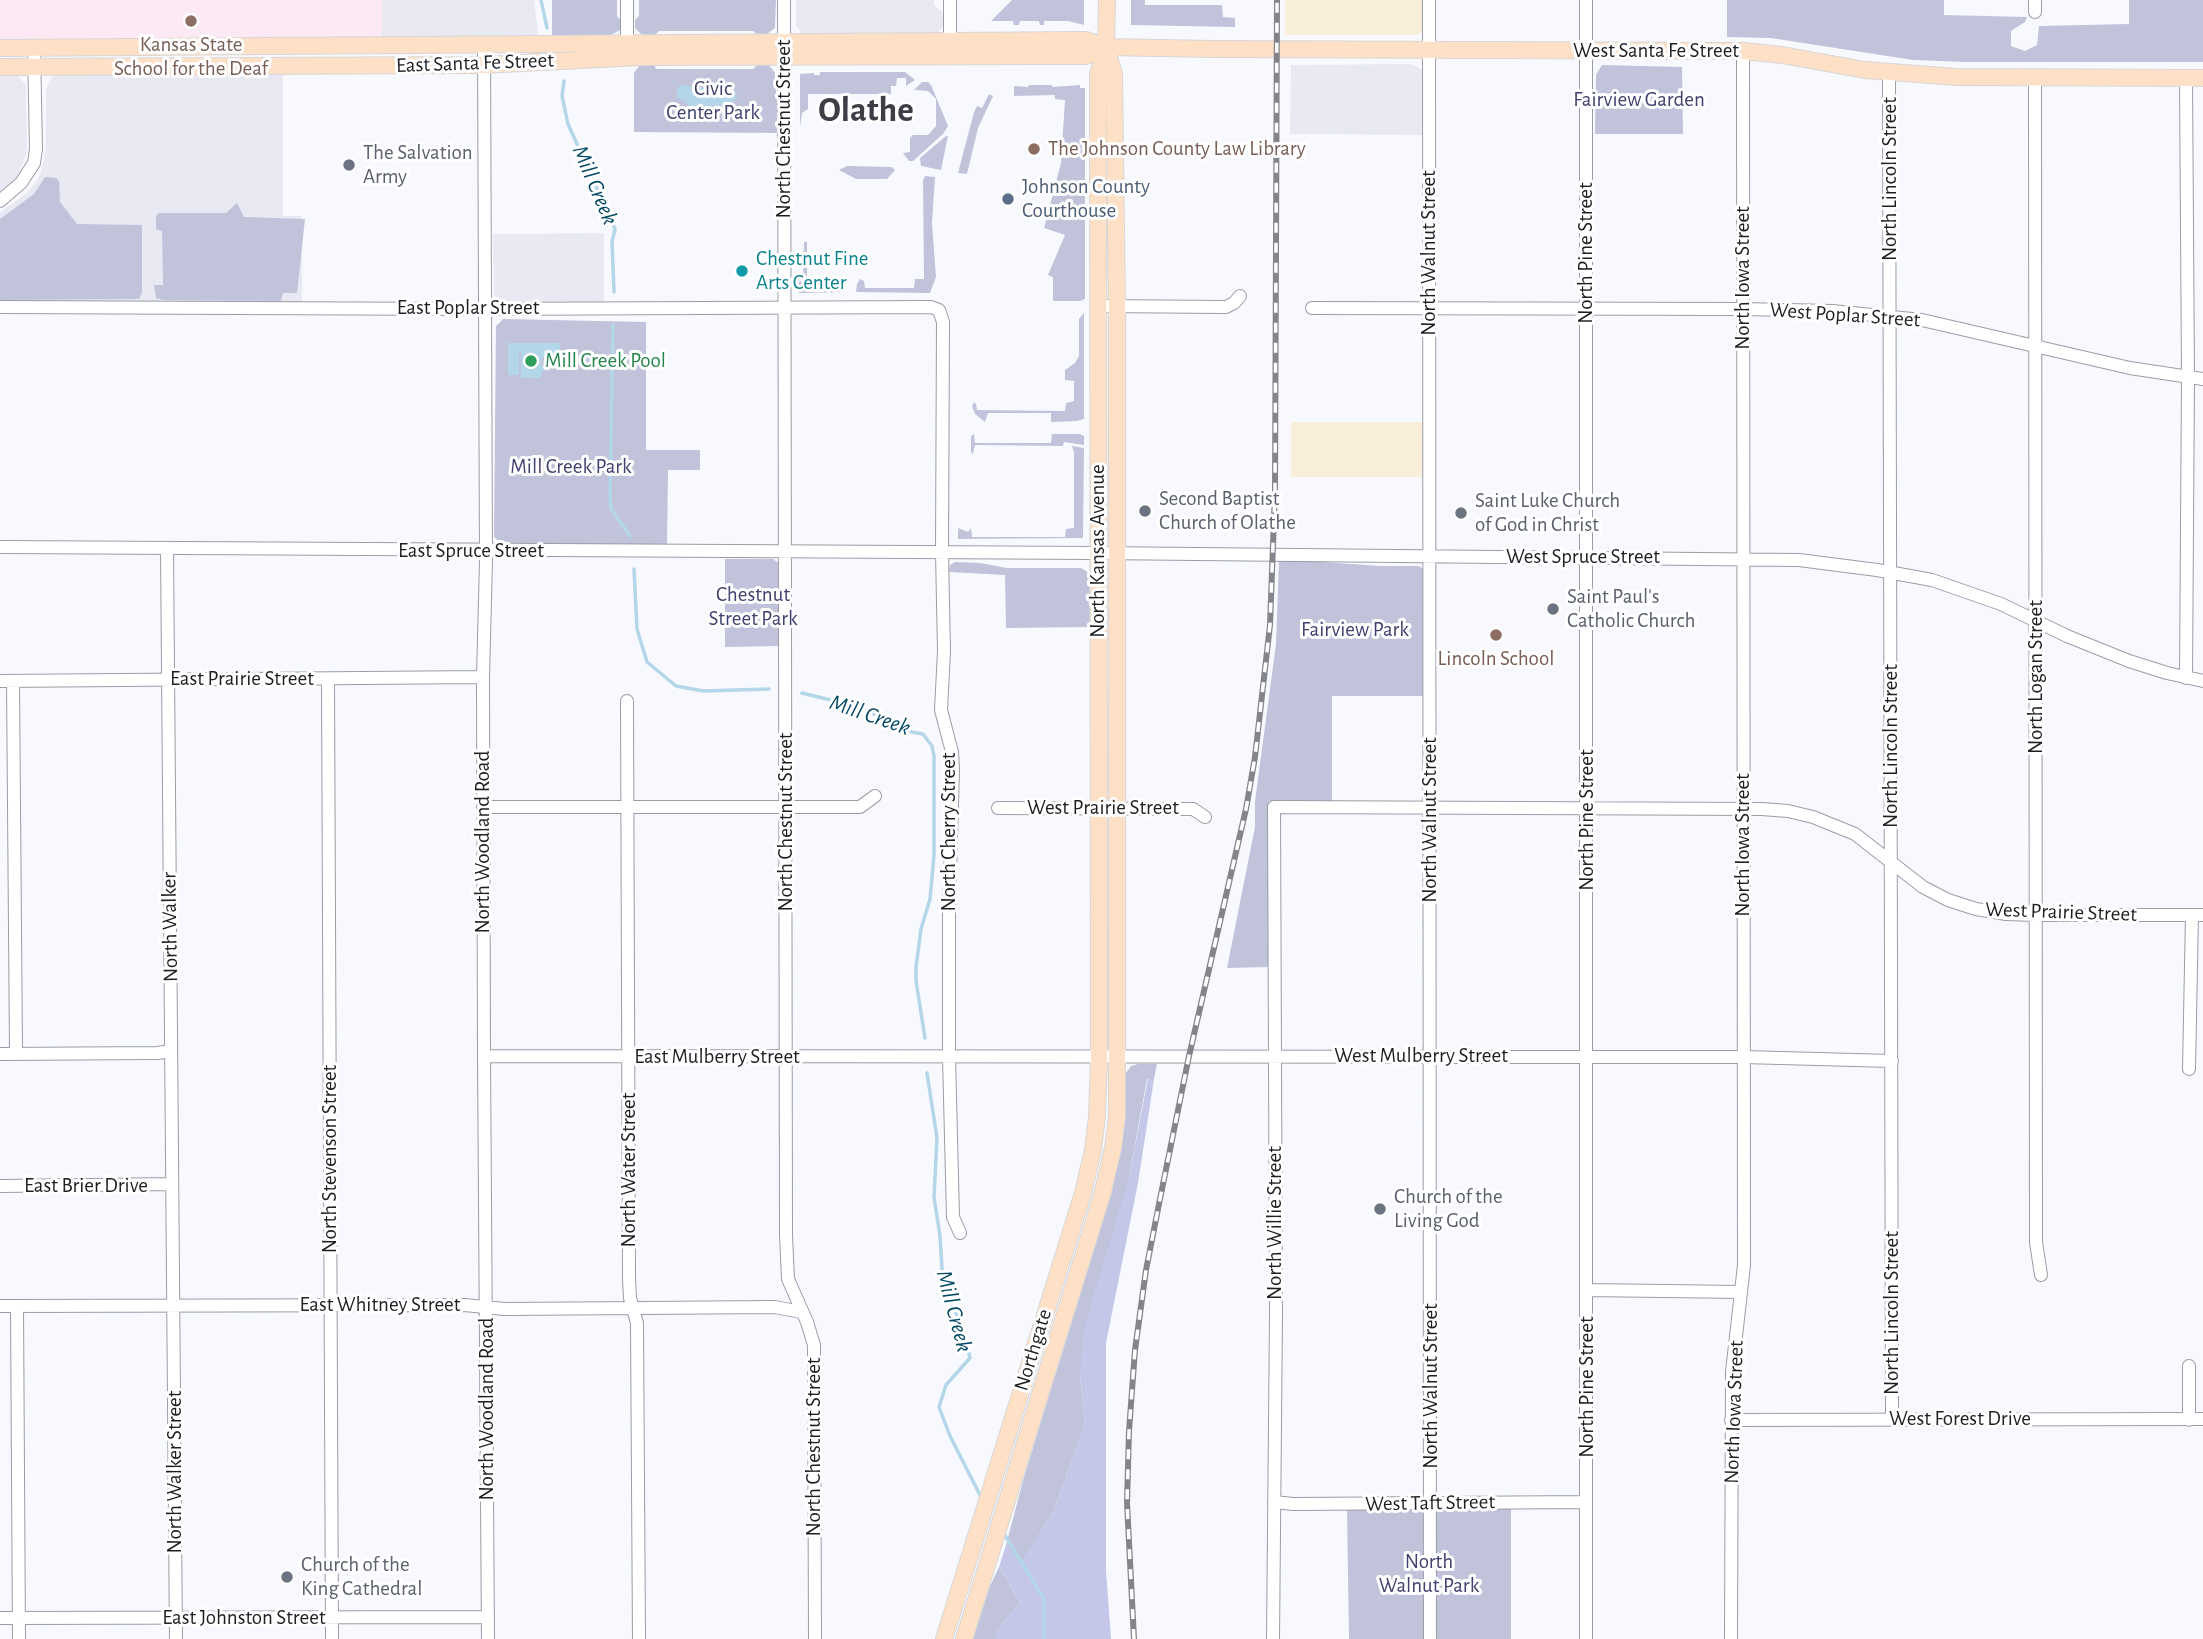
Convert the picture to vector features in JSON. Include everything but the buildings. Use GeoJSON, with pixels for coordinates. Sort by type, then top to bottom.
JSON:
{"type":"FeatureCollection","features":[{"type":"Feature","properties":{"kind":"main road","name":"North Kansas Avenue"},"geometry":{"type":"LineString","coordinates":[[1099,1057],[1098,74],[1106,47],[1107,0]]}},
{"type":"Feature","properties":{"kind":"main road","name":"West Santa Fe Street"},"geometry":{"type":"LineString","coordinates":[[950,48],[1086,40],[1106,47],[1743,51],[1889,73],[1957,78],[2195,78]]}},
{"type":"Feature","properties":{"kind":"main road"},"geometry":{"type":"LineString","coordinates":[[370,46],[370,66]]}},
{"type":"Feature","properties":{"kind":"main road","name":"North Kansas Avenue"},"geometry":{"type":"LineString","coordinates":[[1106,47],[1114,74],[1117,306],[1118,1056]]}},
{"type":"Feature","properties":{"kind":"main road","name":"East Santa Fe Street"},"geometry":{"type":"LineString","coordinates":[[0,48],[950,48]]}},
{"type":"Feature","properties":{"kind":"main road","name":"East Santa Fe Street"},"geometry":{"type":"LineString","coordinates":[[0,67],[483,65],[627,49]]}},
{"type":"Feature","properties":{"kind":"main road","name":"Northgate"},"geometry":{"type":"LineString","coordinates":[[964,1639],[1102,1195],[1117,1116],[1118,1056]]}},
{"type":"Feature","properties":{"kind":"main road","name":"Northgate"},"geometry":{"type":"LineString","coordinates":[[944,1639],[1083,1193],[1097,1117],[1099,1057]]}},
{"type":"Feature","properties":{"kind":"street"},"geometry":{"type":"LineString","coordinates":[[627,0],[627,49]]}},
{"type":"Feature","properties":{"kind":"street","name":"North Chestnut Street"},"geometry":{"type":"LineString","coordinates":[[784,0],[787,1257],[788,1279],[814,1345],[815,1639]]}},
{"type":"Feature","properties":{"kind":"street"},"geometry":{"type":"LineString","coordinates":[[950,0],[950,48]]}},
{"type":"Feature","properties":{"kind":"street","name":"North Walnut Street"},"geometry":{"type":"LineString","coordinates":[[1429,0],[1430,1639]]}},
{"type":"Feature","properties":{"kind":"street","name":"North Pine Street"},"geometry":{"type":"LineString","coordinates":[[1586,0],[1586,1639]]}},
{"type":"Feature","properties":{"kind":"street","name":"North Woodland Road"},"geometry":{"type":"LineString","coordinates":[[484,46],[486,551],[483,807],[488,1639]]}},
{"type":"Feature","properties":{"kind":"street"},"geometry":{"type":"LineString","coordinates":[[0,201],[21,183],[34,163],[34,48]]}},
{"type":"Feature","properties":{"kind":"street","name":"North Iowa Street"},"geometry":{"type":"LineString","coordinates":[[1731,1639],[1732,1372],[1744,1265],[1743,51]]}},
{"type":"Feature","properties":{"kind":"street","name":"North Lincoln Street"},"geometry":{"type":"LineString","coordinates":[[1889,73],[1892,1419]]}},
{"type":"Feature","properties":{"kind":"street","name":"North Logan Street"},"geometry":{"type":"LineString","coordinates":[[2035,78],[2036,1242],[2041,1275]]}},
{"type":"Feature","properties":{"kind":"street"},"geometry":{"type":"LineString","coordinates":[[2186,678],[2188,377],[2195,78]]}},
{"type":"Feature","properties":{"kind":"street"},"geometry":{"type":"LineString","coordinates":[[1098,306],[1226,307],[1240,296]]}},
{"type":"Feature","properties":{"kind":"street","name":"East Poplar Street"},"geometry":{"type":"LineString","coordinates":[[0,307],[936,308]]}},
{"type":"Feature","properties":{"kind":"street","name":"North Cherry Street"},"geometry":{"type":"LineString","coordinates":[[936,308],[942,314],[943,322],[944,651],[941,710],[952,752],[953,769],[949,1057],[953,1217],[960,1234]]}},
{"type":"Feature","properties":{"kind":"street","name":"West Poplar Street"},"geometry":{"type":"LineString","coordinates":[[1312,308],[1832,311],[1954,327],[2118,365],[2203,379]]}},
{"type":"Feature","properties":{"kind":"street","name":"East Spruce Street"},"geometry":{"type":"LineString","coordinates":[[0,547],[942,553]]}},
{"type":"Feature","properties":{"kind":"street","name":"North Walker"},"geometry":{"type":"LineString","coordinates":[[167,548],[173,1306]]}},
{"type":"Feature","properties":{"kind":"street","name":"West Spruce Street"},"geometry":{"type":"LineString","coordinates":[[942,553],[1743,558],[1812,561],[1932,580],[2036,620],[2093,648],[2138,664],[2203,681]]}},
{"type":"Feature","properties":{"kind":"street","name":"East Prairie Street"},"geometry":{"type":"LineString","coordinates":[[7,681],[483,677]]}},
{"type":"Feature","properties":{"kind":"street","name":"North Stevenson Street"},"geometry":{"type":"LineString","coordinates":[[328,679],[332,1639]]}},
{"type":"Feature","properties":{"kind":"street"},"geometry":{"type":"LineString","coordinates":[[7,681],[14,850],[16,1054]]}},
{"type":"Feature","properties":{"kind":"street","name":"North Water Street"},"geometry":{"type":"LineString","coordinates":[[626,701],[629,1279],[637,1323],[639,1639]]}},
{"type":"Feature","properties":{"kind":"street"},"geometry":{"type":"LineString","coordinates":[[483,807],[860,807],[875,796]]}},
{"type":"Feature","properties":{"kind":"street","name":"West Prairie Street"},"geometry":{"type":"LineString","coordinates":[[1274,807],[1788,811],[1813,817],[1855,834],[1923,887],[1948,900],[1976,909],[2036,915],[2198,915]]}},
{"type":"Feature","properties":{"kind":"street","name":"North Willie Street"},"geometry":{"type":"LineString","coordinates":[[1273,1639],[1274,807]]}},
{"type":"Feature","properties":{"kind":"street","name":"West Prairie Street"},"geometry":{"type":"LineString","coordinates":[[998,808],[1193,809],[1205,817]]}},
{"type":"Feature","properties":{"kind":"street"},"geometry":{"type":"LineString","coordinates":[[0,850],[14,850]]}},
{"type":"Feature","properties":{"kind":"street"},"geometry":{"type":"LineString","coordinates":[[2189,1069],[2198,915]]}},
{"type":"Feature","properties":{"kind":"street"},"geometry":{"type":"LineString","coordinates":[[0,1054],[171,1051]]}},
{"type":"Feature","properties":{"kind":"street","name":"East Mulberry Street"},"geometry":{"type":"LineString","coordinates":[[484,1056],[949,1057]]}},
{"type":"Feature","properties":{"kind":"street","name":"West Mulberry Street"},"geometry":{"type":"LineString","coordinates":[[949,1057],[1431,1056],[1892,1060]]}},
{"type":"Feature","properties":{"kind":"street","name":"East Brier Drive"},"geometry":{"type":"LineString","coordinates":[[0,1186],[172,1184]]}},
{"type":"Feature","properties":{"kind":"street"},"geometry":{"type":"LineString","coordinates":[[1587,1290],[1741,1292]]}},
{"type":"Feature","properties":{"kind":"street","name":"East Whitney Street"},"geometry":{"type":"LineString","coordinates":[[0,1306],[504,1309],[775,1307],[801,1312]]}},
{"type":"Feature","properties":{"kind":"street"},"geometry":{"type":"LineString","coordinates":[[17,1306],[19,1639]]}},
{"type":"Feature","properties":{"kind":"street","name":"North Walker Street"},"geometry":{"type":"LineString","coordinates":[[173,1306],[176,1639]]}},
{"type":"Feature","properties":{"kind":"street"},"geometry":{"type":"LineString","coordinates":[[2189,1366],[2189,1420]]}},
{"type":"Feature","properties":{"kind":"street","name":"West Forest Drive"},"geometry":{"type":"LineString","coordinates":[[1731,1420],[2203,1419]]}},
{"type":"Feature","properties":{"kind":"street","name":"West Taft Street"},"geometry":{"type":"LineString","coordinates":[[1274,1502],[1586,1502]]}},
{"type":"Feature","properties":{"kind":"street","name":"East Johnston Street"},"geometry":{"type":"LineString","coordinates":[[0,1618],[488,1618]]}},
{"type":"Feature","properties":{"kind":"shaded area","name":"Kansas State School for the Deaf"},"geometry":{"type":"Polygon","coordinates":[[[0,0],[382,0],[382,42],[0,44],[0,0]]]}},
{"type":"Feature","properties":{"kind":"shaded area"},"geometry":{"type":"Polygon","coordinates":[[[382,0],[534,0],[539,39],[382,42],[382,0]]]}},
{"type":"Feature","properties":{"kind":"shaded area"},"geometry":{"type":"Polygon","coordinates":[[[796,0],[934,0],[934,5],[943,13],[944,24],[941,30],[933,35],[803,35],[796,26],[796,0]]]}},
{"type":"Feature","properties":{"kind":"shaded area"},"geometry":{"type":"Polygon","coordinates":[[[1285,0],[1424,0],[1424,24],[1422,32],[1416,35],[1285,35],[1285,0]]]}},
{"type":"Feature","properties":{"kind":"shaded area"},"geometry":{"type":"Polygon","coordinates":[[[1411,64],[1423,70],[1424,135],[1290,134],[1291,65],[1411,64]]]}},
{"type":"Feature","properties":{"kind":"shaded area"},"geometry":{"type":"Polygon","coordinates":[[[283,73],[283,216],[302,216],[302,302],[0,301],[0,212],[26,194],[38,179],[46,149],[46,89],[52,77],[62,74],[283,73]]]}},
{"type":"Feature","properties":{"kind":"shaded area"},"geometry":{"type":"Polygon","coordinates":[[[0,74],[16,75],[26,84],[27,152],[18,177],[0,192],[0,74]]]}},
{"type":"Feature","properties":{"kind":"shaded area"},"geometry":{"type":"Polygon","coordinates":[[[711,83],[718,86],[729,83],[738,97],[727,106],[713,105],[703,111],[689,107],[678,98],[676,89],[682,84],[697,89],[711,83]]]}},
{"type":"Feature","properties":{"kind":"shaded area"},"geometry":{"type":"Polygon","coordinates":[[[604,233],[604,302],[503,301],[494,296],[493,234],[604,233]]]}},
{"type":"Feature","properties":{"kind":"shaded area","name":"Mill Creek Pool"},"geometry":{"type":"Polygon","coordinates":[[[508,343],[560,343],[560,358],[542,358],[541,365],[545,370],[541,378],[521,378],[519,352],[519,375],[508,375],[508,343]]]}},
{"type":"Feature","properties":{"kind":"shaded area"},"geometry":{"type":"Polygon","coordinates":[[[1291,422],[1425,422],[1425,477],[1291,477],[1291,422]]]}},
{"type":"Feature","properties":{"kind":"shaded area"},"geometry":{"type":"Polygon","coordinates":[[[1148,1078],[1154,1079],[1138,1183],[1106,1343],[1106,1570],[1111,1639],[996,1639],[996,1632],[1020,1603],[999,1567],[1006,1545],[1020,1564],[1054,1510],[1085,1425],[1080,1374],[1084,1327],[1129,1177],[1148,1078]]]}},
{"type":"Feature","properties":{"kind":"green space"},"geometry":{"type":"Polygon","coordinates":[[[552,0],[617,0],[620,30],[611,35],[552,38],[552,0]]]}},
{"type":"Feature","properties":{"kind":"green space","name":"Civic Center Park"},"geometry":{"type":"Polygon","coordinates":[[[639,0],[776,0],[775,28],[767,34],[753,31],[659,31],[655,35],[641,34],[635,28],[635,20],[639,16],[639,0]]]}},
{"type":"Feature","properties":{"kind":"green space"},"geometry":{"type":"Polygon","coordinates":[[[1012,0],[1084,0],[1084,25],[1068,21],[1044,21],[1044,25],[1040,25],[1039,21],[1020,21],[1019,25],[1014,25],[1013,21],[991,21],[1012,0]]]}},
{"type":"Feature","properties":{"kind":"green space"},"geometry":{"type":"Polygon","coordinates":[[[1131,0],[1145,0],[1145,5],[1222,5],[1223,17],[1235,18],[1235,27],[1131,25],[1131,0]]]}},
{"type":"Feature","properties":{"kind":"green space"},"geometry":{"type":"Polygon","coordinates":[[[1727,0],[1944,0],[1944,15],[2027,17],[2025,22],[2011,31],[2011,46],[2025,51],[2037,45],[2039,26],[2129,24],[2129,0],[2203,0],[2203,62],[1913,60],[1771,38],[1727,37],[1727,0]]]}},
{"type":"Feature","properties":{"kind":"green space","name":"Civic Center Park"},"geometry":{"type":"Polygon","coordinates":[[[654,64],[656,69],[753,69],[758,64],[769,65],[775,73],[779,133],[634,132],[634,73],[639,66],[654,64]]]}},
{"type":"Feature","properties":{"kind":"green space","name":"Fairview Garden"},"geometry":{"type":"Polygon","coordinates":[[[1602,65],[1682,67],[1683,134],[1595,134],[1596,75],[1602,65]]]}},
{"type":"Feature","properties":{"kind":"green space"},"geometry":{"type":"Polygon","coordinates":[[[820,72],[905,72],[915,80],[906,86],[906,78],[897,78],[896,86],[891,86],[891,94],[808,94],[808,109],[802,113],[800,127],[800,74],[820,75],[820,72]]]}},
{"type":"Feature","properties":{"kind":"green space"},"geometry":{"type":"Polygon","coordinates":[[[922,82],[931,85],[948,126],[943,134],[913,161],[909,161],[903,153],[910,152],[910,138],[913,135],[928,135],[936,126],[936,99],[928,91],[914,90],[922,82]]]}},
{"type":"Feature","properties":{"kind":"green space"},"geometry":{"type":"Polygon","coordinates":[[[1080,85],[1080,88],[1085,88],[1085,299],[1080,301],[1053,301],[1053,277],[1048,275],[1065,235],[1044,228],[1061,163],[1065,100],[1055,99],[1055,95],[1014,96],[1014,86],[1080,85]]]}},
{"type":"Feature","properties":{"kind":"green space"},"geometry":{"type":"Polygon","coordinates":[[[989,94],[993,96],[978,128],[967,174],[958,173],[974,112],[977,106],[982,108],[989,94]]]}},
{"type":"Feature","properties":{"kind":"green space"},"geometry":{"type":"Polygon","coordinates":[[[946,136],[941,170],[921,166],[920,158],[946,136]]]}},
{"type":"Feature","properties":{"kind":"green space"},"geometry":{"type":"Polygon","coordinates":[[[847,166],[892,167],[895,170],[887,179],[856,179],[839,170],[847,166]]]}},
{"type":"Feature","properties":{"kind":"green space"},"geometry":{"type":"Polygon","coordinates":[[[925,176],[935,177],[932,223],[936,277],[930,293],[856,292],[860,279],[864,281],[865,288],[914,288],[915,279],[924,279],[925,176]]]}},
{"type":"Feature","properties":{"kind":"green space"},"geometry":{"type":"Polygon","coordinates":[[[45,177],[59,181],[60,202],[77,224],[142,225],[142,293],[139,299],[0,300],[0,219],[34,194],[45,177]]]}},
{"type":"Feature","properties":{"kind":"green space"},"geometry":{"type":"Polygon","coordinates":[[[237,203],[244,217],[305,219],[297,293],[283,293],[281,301],[156,298],[154,285],[163,285],[162,231],[156,229],[156,216],[159,213],[226,213],[237,203]]]}},
{"type":"Feature","properties":{"kind":"green space"},"geometry":{"type":"Polygon","coordinates":[[[804,242],[807,242],[807,280],[816,280],[817,290],[830,290],[831,280],[841,280],[845,282],[845,292],[799,293],[799,282],[803,280],[804,242]]]}},
{"type":"Feature","properties":{"kind":"green space"},"geometry":{"type":"Polygon","coordinates":[[[1084,313],[1084,419],[1051,422],[1051,413],[988,413],[985,422],[975,414],[972,406],[974,402],[977,410],[1065,411],[1066,403],[1074,401],[1074,381],[1065,380],[1065,370],[1075,363],[1079,356],[1079,319],[1084,313]]]}},
{"type":"Feature","properties":{"kind":"green space","name":"Mill Creek Park"},"geometry":{"type":"Polygon","coordinates":[[[503,319],[646,322],[646,450],[700,450],[700,470],[668,470],[667,546],[502,544],[494,537],[496,326],[503,319]]]}},
{"type":"Feature","properties":{"kind":"green space"},"geometry":{"type":"Polygon","coordinates":[[[974,434],[975,443],[1051,443],[1052,434],[1080,434],[1084,436],[1084,445],[1064,442],[1063,446],[975,445],[973,454],[971,436],[974,434]]]}},
{"type":"Feature","properties":{"kind":"green space"},"geometry":{"type":"Polygon","coordinates":[[[1072,446],[1084,448],[1083,538],[958,539],[958,528],[968,532],[971,528],[972,537],[1065,537],[1066,529],[1074,528],[1072,446]]]}},
{"type":"Feature","properties":{"kind":"green space","name":"Chestnut Street Park"},"geometry":{"type":"Polygon","coordinates":[[[725,559],[773,559],[780,564],[780,646],[725,647],[725,559]]]}},
{"type":"Feature","properties":{"kind":"green space","name":"Fairview Park"},"geometry":{"type":"Polygon","coordinates":[[[1279,559],[1422,568],[1426,696],[1332,696],[1332,801],[1269,801],[1269,967],[1227,968],[1255,827],[1255,801],[1276,644],[1279,559]]]}},
{"type":"Feature","properties":{"kind":"green space"},"geometry":{"type":"Polygon","coordinates":[[[955,562],[1007,568],[1081,568],[1091,576],[1092,627],[1006,628],[1005,575],[949,572],[950,565],[955,562]]]}},
{"type":"Feature","properties":{"kind":"green space"},"geometry":{"type":"Polygon","coordinates":[[[1157,1064],[1154,1079],[1147,1079],[1129,1177],[1080,1374],[1085,1425],[1054,1510],[1020,1565],[1006,1545],[1024,1477],[1111,1194],[1120,1151],[1126,1073],[1131,1066],[1157,1064]]]}},
{"type":"Feature","properties":{"kind":"green space","name":"North Walnut Park"},"geometry":{"type":"Polygon","coordinates":[[[1347,1509],[1511,1509],[1511,1639],[1349,1639],[1347,1509]]]}},
{"type":"Feature","properties":{"kind":"green space"},"geometry":{"type":"Polygon","coordinates":[[[999,1567],[1020,1603],[996,1632],[996,1639],[973,1639],[990,1586],[999,1567]]]}},
{"type":"Feature","properties":{"kind":"waterway","name":"Mill Creek"},"geometry":{"type":"LineString","coordinates":[[541,0],[547,28]]}},
{"type":"Feature","properties":{"kind":"waterway","name":"Mill Creek"},"geometry":{"type":"LineString","coordinates":[[564,81],[562,96],[568,124],[615,229],[612,242],[614,292]]}},
{"type":"Feature","properties":{"kind":"waterway","name":"Mill Creek"},"geometry":{"type":"LineString","coordinates":[[613,325],[610,497],[611,509],[630,536]]}},
{"type":"Feature","properties":{"kind":"waterway","name":"Mill Creek"},"geometry":{"type":"LineString","coordinates":[[634,569],[637,629],[647,662],[676,686],[703,691],[769,689]]}},
{"type":"Feature","properties":{"kind":"waterway","name":"Mill Creek"},"geometry":{"type":"LineString","coordinates":[[802,693],[859,707],[912,732],[923,734],[932,746],[934,855],[930,899],[921,929],[916,967],[925,1038]]}},
{"type":"Feature","properties":{"kind":"waterway","name":"Mill Creek"},"geometry":{"type":"LineString","coordinates":[[927,1073],[937,1138],[934,1197],[943,1285],[961,1324],[970,1358],[946,1385],[939,1407],[950,1436],[982,1499]]}},
{"type":"Feature","properties":{"kind":"waterway","name":"Mill Creek"},"geometry":{"type":"LineString","coordinates":[[1003,1532],[1044,1599],[1044,1639]]}},
{"type":"Feature","properties":{"kind":"railway"},"geometry":{"type":"LineString","coordinates":[[1134,1639],[1127,1503],[1135,1350],[1146,1270],[1189,1056],[1246,809],[1255,757],[1270,625],[1275,491],[1277,0]]}},
{"type":"Feature","properties":{"kind":"place","name":"Kansas State School for the Deaf"},"geometry":{"type":"Point","coordinates":[191,21]}},
{"type":"Feature","properties":{"kind":"place","name":"The Johnson County Law Library"},"geometry":{"type":"Point","coordinates":[1034,149]}},
{"type":"Feature","properties":{"kind":"place","name":"The Salvation Army"},"geometry":{"type":"Point","coordinates":[349,165]}},
{"type":"Feature","properties":{"kind":"place","name":"Johnson County Courthouse"},"geometry":{"type":"Point","coordinates":[1008,199]}},
{"type":"Feature","properties":{"kind":"place","name":"Chestnut Fine Arts Center"},"geometry":{"type":"Point","coordinates":[742,271]}},
{"type":"Feature","properties":{"kind":"place","name":"Mill Creek Pool"},"geometry":{"type":"Point","coordinates":[531,361]}},
{"type":"Feature","properties":{"kind":"place","name":"Second Baptist Church of Olathe"},"geometry":{"type":"Point","coordinates":[1145,511]}},
{"type":"Feature","properties":{"kind":"place","name":"Saint Luke Church of God in Christ"},"geometry":{"type":"Point","coordinates":[1461,513]}},
{"type":"Feature","properties":{"kind":"place","name":"Saint Paul's Catholic Church"},"geometry":{"type":"Point","coordinates":[1553,609]}},
{"type":"Feature","properties":{"kind":"place","name":"Lincoln School"},"geometry":{"type":"Point","coordinates":[1496,635]}},
{"type":"Feature","properties":{"kind":"place","name":"Church of the Living God"},"geometry":{"type":"Point","coordinates":[1380,1209]}},
{"type":"Feature","properties":{"kind":"place","name":"Church of the King Cathedral"},"geometry":{"type":"Point","coordinates":[287,1577]}},
{"type":"Feature","properties":{"kind":"district","name":"Olathe"},"geometry":{"type":"Point","coordinates":[866,110]}}]}
